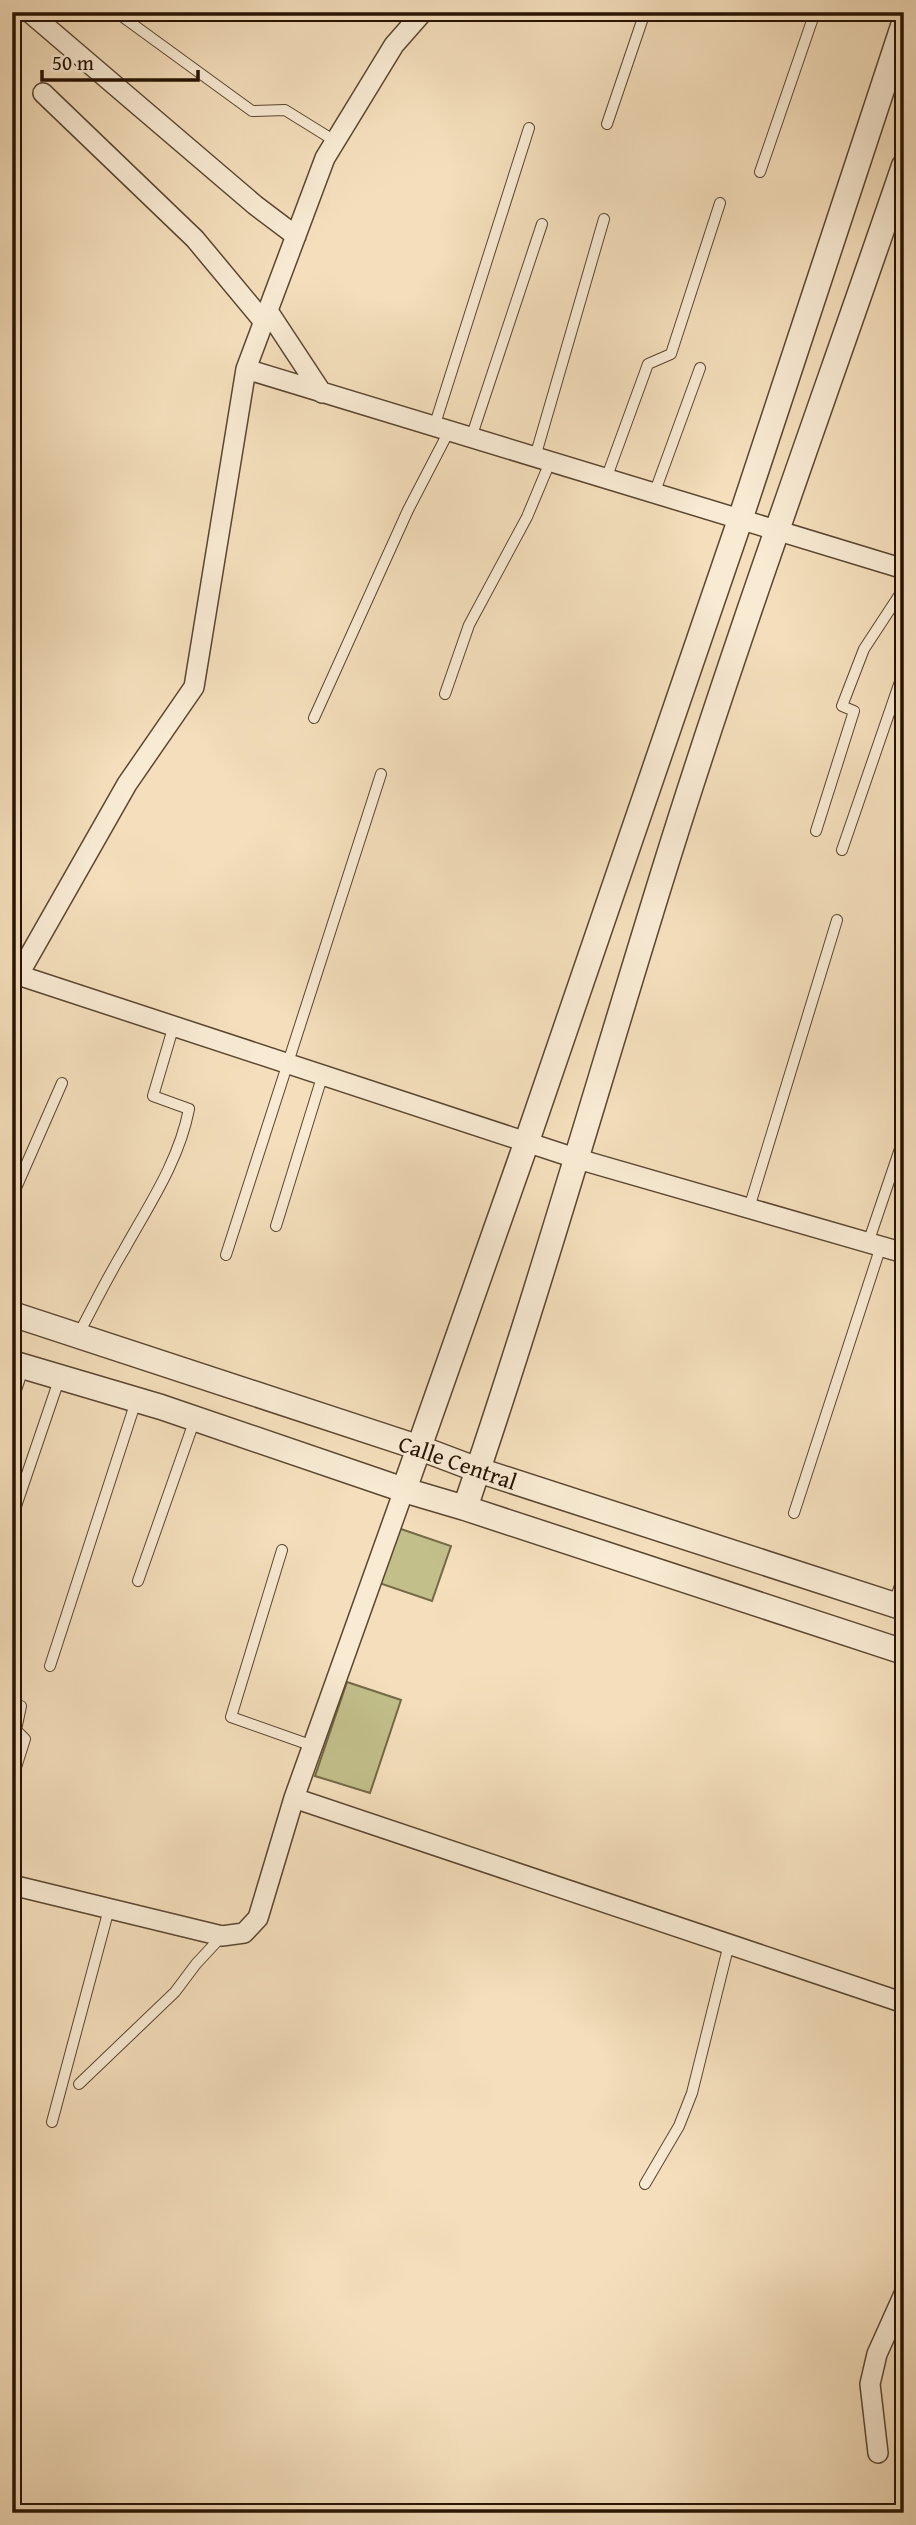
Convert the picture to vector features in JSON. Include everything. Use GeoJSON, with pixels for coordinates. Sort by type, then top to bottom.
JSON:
{"type":"FeatureCollection","features":[{"type":"Feature","properties":{"kind":"street"},"geometry":{"type":"LineString","coordinates":[[29,12],[255,205],[296,236]]}},
{"type":"Feature","properties":{"kind":"street"},"geometry":{"type":"LineString","coordinates":[[423,12],[394,45],[325,158],[246,369],[194,687],[127,784],[16,973],[578,1159],[904,1253]]}},
{"type":"Feature","properties":{"kind":"street"},"geometry":{"type":"LineString","coordinates":[[12,1885],[222,1936],[244,1933],[258,1918],[294,1798],[420,1448],[740,520],[904,23]]}},
{"type":"Feature","properties":{"kind":"street"},"geometry":{"type":"LineString","coordinates":[[43,93],[195,239],[266,317],[322,393]]}},
{"type":"Feature","properties":{"kind":"street"},"geometry":{"type":"LineString","coordinates":[[465,1508],[578,1159],[666,863],[777,530],[904,166]]}},
{"type":"Feature","properties":{"kind":"street"},"geometry":{"type":"LineString","coordinates":[[246,369],[904,569]]}},
{"type":"Feature","properties":{"kind":"street","name":"Calle Central"},"geometry":{"type":"LineString","coordinates":[[12,1314],[898,1607]]}},
{"type":"Feature","properties":{"kind":"street","name":"Calle Central"},"geometry":{"type":"LineString","coordinates":[[18,1364],[137,1399],[404,1490],[904,1651]]}},
{"type":"Feature","properties":{"kind":"street"},"geometry":{"type":"LineString","coordinates":[[161,1407],[174,1368]]}},
{"type":"Feature","properties":{"kind":"street"},"geometry":{"type":"LineString","coordinates":[[294,1798],[904,2003]]}},
{"type":"Feature","properties":{"kind":"street"},"geometry":{"type":"LineString","coordinates":[[878,2453],[870,2384],[877,2354],[904,2294]]}},
{"type":"Feature","properties":{"kind":"lane"},"geometry":{"type":"LineString","coordinates":[[116,12],[252,111],[285,110],[335,141]]}},
{"type":"Feature","properties":{"kind":"lane"},"geometry":{"type":"LineString","coordinates":[[607,124],[645,12]]}},
{"type":"Feature","properties":{"kind":"lane"},"geometry":{"type":"LineString","coordinates":[[760,172],[815,12]]}},
{"type":"Feature","properties":{"kind":"lane"},"geometry":{"type":"LineString","coordinates":[[314,718],[408,510],[441,429],[530,128]]}},
{"type":"Feature","properties":{"kind":"lane"},"geometry":{"type":"LineString","coordinates":[[606,479],[648,364],[671,354],[720,203]]}},
{"type":"Feature","properties":{"kind":"lane"},"geometry":{"type":"LineString","coordinates":[[444,694],[469,625],[527,517],[604,219]]}},
{"type":"Feature","properties":{"kind":"lane"},"geometry":{"type":"LineString","coordinates":[[471,438],[542,224]]}},
{"type":"Feature","properties":{"kind":"lane"},"geometry":{"type":"LineString","coordinates":[[654,494],[700,368]]}},
{"type":"Feature","properties":{"kind":"lane"},"geometry":{"type":"LineString","coordinates":[[816,831],[854,711],[842,706],[864,649],[904,588]]}},
{"type":"Feature","properties":{"kind":"lane"},"geometry":{"type":"LineString","coordinates":[[842,850],[904,670]]}},
{"type":"Feature","properties":{"kind":"lane"},"geometry":{"type":"LineString","coordinates":[[226,1255],[381,774]]}},
{"type":"Feature","properties":{"kind":"lane"},"geometry":{"type":"LineString","coordinates":[[749,1209],[837,920]]}},
{"type":"Feature","properties":{"kind":"lane"},"geometry":{"type":"LineString","coordinates":[[78,1336],[166,1176],[186,1126],[189,1110],[153,1096],[174,1025]]}},
{"type":"Feature","properties":{"kind":"lane"},"geometry":{"type":"LineString","coordinates":[[276,1226],[323,1074]]}},
{"type":"Feature","properties":{"kind":"lane"},"geometry":{"type":"LineString","coordinates":[[12,1197],[62,1083]]}},
{"type":"Feature","properties":{"kind":"lane"},"geometry":{"type":"LineString","coordinates":[[794,1513],[904,1137]]}},
{"type":"Feature","properties":{"kind":"lane"},"geometry":{"type":"LineString","coordinates":[[12,1402],[18,1364]]}},
{"type":"Feature","properties":{"kind":"lane"},"geometry":{"type":"LineString","coordinates":[[12,1518],[60,1377]]}},
{"type":"Feature","properties":{"kind":"lane"},"geometry":{"type":"LineString","coordinates":[[50,1667],[137,1399]]}},
{"type":"Feature","properties":{"kind":"lane"},"geometry":{"type":"LineString","coordinates":[[138,1581],[195,1418]]}},
{"type":"Feature","properties":{"kind":"lane"},"geometry":{"type":"LineString","coordinates":[[282,1550],[231,1717],[313,1746]]}},
{"type":"Feature","properties":{"kind":"lane"},"geometry":{"type":"LineString","coordinates":[[898,1607],[904,1574]]}},
{"type":"Feature","properties":{"kind":"lane"},"geometry":{"type":"LineString","coordinates":[[12,1780],[25,1739],[16,1730],[21,1706]]}},
{"type":"Feature","properties":{"kind":"lane"},"geometry":{"type":"LineString","coordinates":[[52,2122],[109,1909]]}},
{"type":"Feature","properties":{"kind":"lane"},"geometry":{"type":"LineString","coordinates":[[79,2084],[175,1992],[222,1936]]}},
{"type":"Feature","properties":{"kind":"lane"},"geometry":{"type":"LineString","coordinates":[[645,2185],[679,2126],[692,2093],[729,1944]]}},
{"type":"Feature","properties":{"kind":"shaded area"},"geometry":{"type":"Polygon","coordinates":[[[398,1528],[451,1546],[432,1601],[379,1583],[398,1528]]]}},
{"type":"Feature","properties":{"kind":"shaded area"},"geometry":{"type":"Polygon","coordinates":[[[347,1682],[401,1700],[370,1793],[315,1776],[347,1682]]]}}]}
